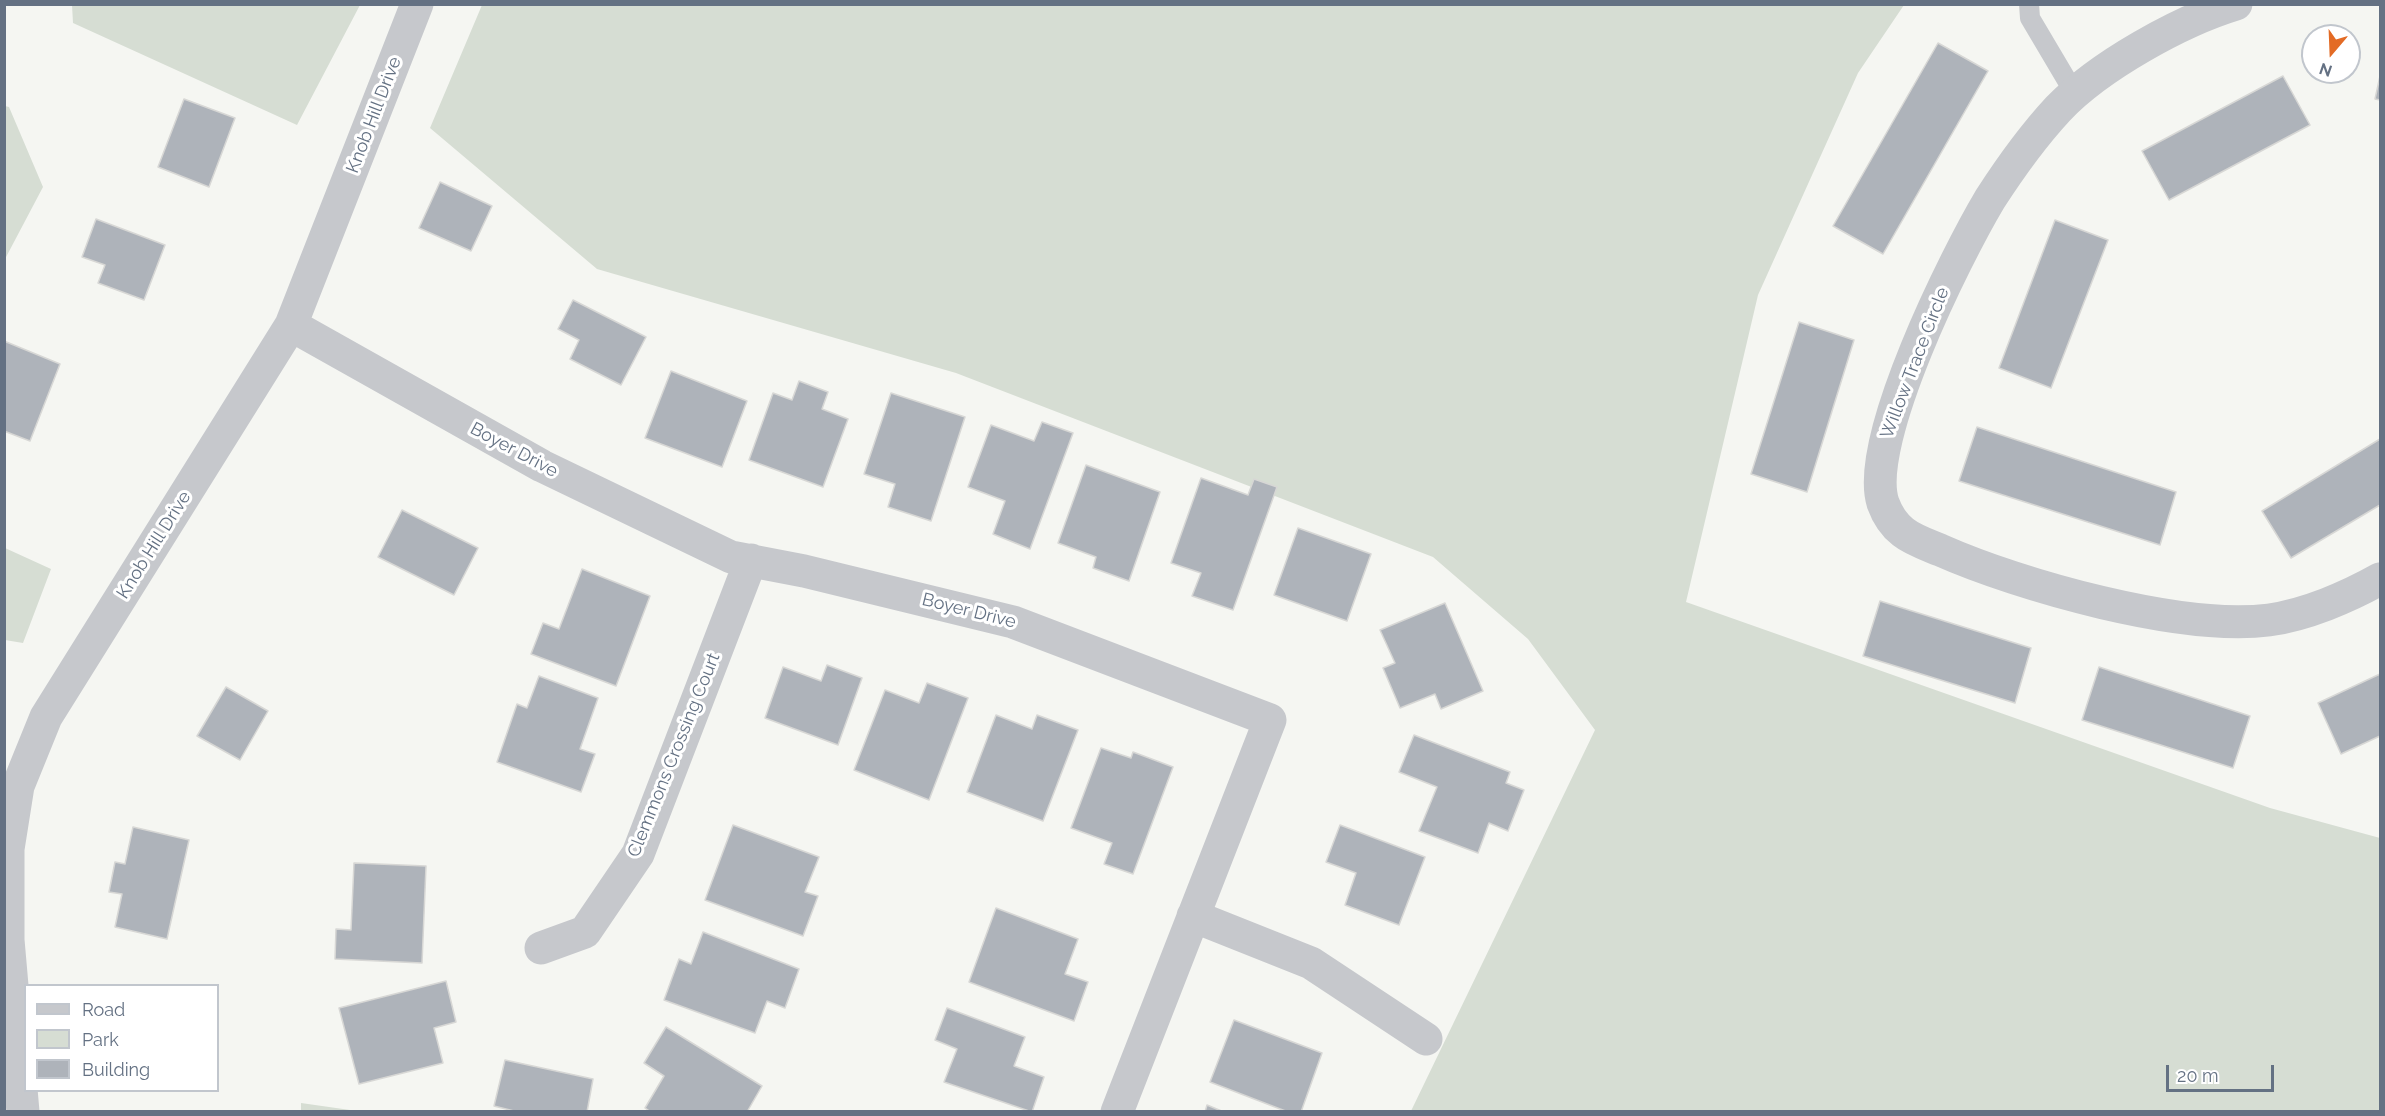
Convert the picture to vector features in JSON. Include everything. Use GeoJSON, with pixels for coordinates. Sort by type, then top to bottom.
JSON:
{"type":"FeatureCollection","features":[{"type":"Feature","properties":{"kind":"street","name":"Knob Hill Drive"},"geometry":{"type":"LineString","coordinates":[[23,1112],[8,940],[8,849],[18,786],[46,717],[291,325],[417,4]]}},
{"type":"Feature","properties":{"kind":"street","name":"Willow Trace Circle"},"geometry":{"type":"LineString","coordinates":[[2236,4],[2152,41],[2096,75],[2075,94],[2027,146],[1990,200],[1951,272],[1906,378],[1884,441],[1880,489],[1892,521],[1904,534],[1962,560],[2040,585],[2153,614],[2218,620],[2267,620],[2300,614],[2380,579]]}},
{"type":"Feature","properties":{"kind":"street","name":"Boyer Drive"},"geometry":{"type":"LineString","coordinates":[[291,325],[542,466],[731,557],[804,571],[1013,622],[1270,720],[1118,1112]]}},
{"type":"Feature","properties":{"kind":"street","name":"Clemmons Crossing Court"},"geometry":{"type":"LineString","coordinates":[[541,948],[585,932],[638,854],[751,560]]}},
{"type":"Feature","properties":{"kind":"street"},"geometry":{"type":"LineString","coordinates":[[1193,916],[1311,963],[1426,1039]]}},
{"type":"Feature","properties":{"kind":"lane"},"geometry":{"type":"LineString","coordinates":[[2029,4],[2030,18],[2075,94]]}},
{"type":"Feature","properties":{"kind":"green space"},"geometry":{"type":"Polygon","coordinates":[[[72,4],[360,5],[297,125],[73,23],[72,4]]]}},
{"type":"Feature","properties":{"kind":"green space"},"geometry":{"type":"Polygon","coordinates":[[[482,5],[1904,5],[1858,73],[1758,295],[1686,602],[2270,808],[2380,838],[2380,1111],[1411,1111],[1595,730],[1528,639],[1433,557],[956,373],[597,269],[430,128],[482,5]]]}},
{"type":"Feature","properties":{"kind":"green space"},"geometry":{"type":"Polygon","coordinates":[[[5,106],[9,107],[43,187],[5,259],[5,106]]]}},
{"type":"Feature","properties":{"kind":"green space"},"geometry":{"type":"Polygon","coordinates":[[[5,548],[51,569],[23,643],[5,640],[5,548]]]}},
{"type":"Feature","properties":{"kind":"green space"},"geometry":{"type":"Polygon","coordinates":[[[301,1103],[357,1111],[301,1111],[301,1103]]]}},
{"type":"Feature","properties":{"kind":"building"},"geometry":{"type":"Polygon","coordinates":[[[1938,43],[1988,71],[1883,254],[1833,226],[1938,43]]]}},
{"type":"Feature","properties":{"kind":"building"},"geometry":{"type":"Polygon","coordinates":[[[2283,76],[2310,125],[2169,200],[2142,151],[2283,76]]]}},
{"type":"Feature","properties":{"kind":"building"},"geometry":{"type":"Polygon","coordinates":[[[2380,76],[2380,100],[2375,99],[2380,76]]]}},
{"type":"Feature","properties":{"kind":"building"},"geometry":{"type":"Polygon","coordinates":[[[184,99],[235,118],[209,187],[158,167],[184,99]]]}},
{"type":"Feature","properties":{"kind":"building"},"geometry":{"type":"Polygon","coordinates":[[[440,182],[492,206],[471,251],[419,228],[440,182]]]}},
{"type":"Feature","properties":{"kind":"building"},"geometry":{"type":"Polygon","coordinates":[[[96,219],[165,245],[144,300],[98,283],[105,265],[82,257],[96,219]]]}},
{"type":"Feature","properties":{"kind":"building"},"geometry":{"type":"Polygon","coordinates":[[[2055,220],[2108,240],[2051,388],[1999,368],[2055,220]]]}},
{"type":"Feature","properties":{"kind":"building"},"geometry":{"type":"Polygon","coordinates":[[[573,300],[646,337],[621,385],[570,359],[579,340],[558,329],[573,300]]]}},
{"type":"Feature","properties":{"kind":"building"},"geometry":{"type":"Polygon","coordinates":[[[1799,322],[1854,340],[1807,492],[1751,474],[1799,322]]]}},
{"type":"Feature","properties":{"kind":"building"},"geometry":{"type":"Polygon","coordinates":[[[4,341],[60,364],[30,441],[4,431],[4,341]]]}},
{"type":"Feature","properties":{"kind":"building"},"geometry":{"type":"Polygon","coordinates":[[[671,371],[747,401],[722,467],[645,438],[671,371]]]}},
{"type":"Feature","properties":{"kind":"building"},"geometry":{"type":"Polygon","coordinates":[[[799,381],[828,392],[822,409],[848,419],[823,487],[749,460],[773,393],[792,400],[799,381]]]}},
{"type":"Feature","properties":{"kind":"building"},"geometry":{"type":"Polygon","coordinates":[[[891,393],[965,417],[931,521],[888,507],[895,484],[864,474],[891,393]]]}},
{"type":"Feature","properties":{"kind":"building"},"geometry":{"type":"Polygon","coordinates":[[[1042,422],[1073,433],[1030,549],[993,534],[1005,501],[968,487],[991,425],[1034,441],[1042,422]]]}},
{"type":"Feature","properties":{"kind":"building"},"geometry":{"type":"Polygon","coordinates":[[[1977,427],[2176,492],[2160,545],[1959,481],[1977,427]]]}},
{"type":"Feature","properties":{"kind":"building"},"geometry":{"type":"Polygon","coordinates":[[[2380,439],[2380,505],[2291,558],[2262,511],[2380,439]]]}},
{"type":"Feature","properties":{"kind":"building"},"geometry":{"type":"Polygon","coordinates":[[[1086,465],[1160,492],[1129,581],[1093,568],[1096,557],[1058,543],[1086,465]]]}},
{"type":"Feature","properties":{"kind":"building"},"geometry":{"type":"Polygon","coordinates":[[[1201,478],[1248,495],[1254,479],[1277,487],[1233,610],[1192,596],[1201,573],[1171,563],[1201,478]]]}},
{"type":"Feature","properties":{"kind":"building"},"geometry":{"type":"Polygon","coordinates":[[[402,510],[478,548],[454,595],[378,557],[402,510]]]}},
{"type":"Feature","properties":{"kind":"building"},"geometry":{"type":"Polygon","coordinates":[[[1298,528],[1371,554],[1347,621],[1274,595],[1298,528]]]}},
{"type":"Feature","properties":{"kind":"building"},"geometry":{"type":"Polygon","coordinates":[[[582,569],[650,596],[616,686],[531,654],[543,623],[559,629],[582,569]]]}},
{"type":"Feature","properties":{"kind":"building"},"geometry":{"type":"Polygon","coordinates":[[[1880,601],[2031,648],[2015,703],[1863,656],[1880,601]]]}},
{"type":"Feature","properties":{"kind":"building"},"geometry":{"type":"Polygon","coordinates":[[[1445,603],[1483,691],[1441,709],[1435,694],[1400,708],[1383,668],[1395,663],[1380,630],[1445,603]]]}},
{"type":"Feature","properties":{"kind":"building"},"geometry":{"type":"Polygon","coordinates":[[[827,665],[862,678],[838,745],[765,718],[783,667],[821,681],[827,665]]]}},
{"type":"Feature","properties":{"kind":"building"},"geometry":{"type":"Polygon","coordinates":[[[2099,667],[2250,716],[2233,768],[2082,720],[2099,667]]]}},
{"type":"Feature","properties":{"kind":"building"},"geometry":{"type":"Polygon","coordinates":[[[2380,674],[2380,736],[2341,754],[2318,703],[2380,674]]]}},
{"type":"Feature","properties":{"kind":"building"},"geometry":{"type":"Polygon","coordinates":[[[539,676],[598,698],[580,749],[595,754],[581,792],[497,762],[517,704],[527,708],[539,676]]]}},
{"type":"Feature","properties":{"kind":"building"},"geometry":{"type":"Polygon","coordinates":[[[927,683],[968,698],[929,800],[854,770],[885,690],[919,703],[927,683]]]}},
{"type":"Feature","properties":{"kind":"building"},"geometry":{"type":"Polygon","coordinates":[[[226,687],[268,711],[240,760],[197,736],[226,687]]]}},
{"type":"Feature","properties":{"kind":"building"},"geometry":{"type":"Polygon","coordinates":[[[996,715],[1032,729],[1037,715],[1078,730],[1043,821],[967,792],[996,715]]]}},
{"type":"Feature","properties":{"kind":"building"},"geometry":{"type":"Polygon","coordinates":[[[1414,735],[1510,772],[1506,783],[1524,790],[1508,831],[1489,823],[1478,853],[1419,831],[1437,787],[1399,772],[1414,735]]]}},
{"type":"Feature","properties":{"kind":"building"},"geometry":{"type":"Polygon","coordinates":[[[1101,748],[1131,758],[1133,752],[1173,767],[1133,874],[1104,864],[1112,843],[1071,828],[1101,748]]]}},
{"type":"Feature","properties":{"kind":"building"},"geometry":{"type":"Polygon","coordinates":[[[733,825],[819,857],[805,892],[818,896],[803,936],[705,900],[733,825]]]}},
{"type":"Feature","properties":{"kind":"building"},"geometry":{"type":"Polygon","coordinates":[[[1340,825],[1425,857],[1399,925],[1345,905],[1356,873],[1326,862],[1340,825]]]}},
{"type":"Feature","properties":{"kind":"building"},"geometry":{"type":"Polygon","coordinates":[[[133,827],[189,840],[167,939],[115,927],[122,894],[109,892],[115,862],[125,864],[133,827]]]}},
{"type":"Feature","properties":{"kind":"building"},"geometry":{"type":"Polygon","coordinates":[[[354,863],[426,866],[422,963],[335,959],[336,929],[351,930],[354,863]]]}},
{"type":"Feature","properties":{"kind":"building"},"geometry":{"type":"Polygon","coordinates":[[[996,908],[1078,939],[1065,974],[1088,982],[1074,1021],[969,982],[996,908]]]}},
{"type":"Feature","properties":{"kind":"building"},"geometry":{"type":"Polygon","coordinates":[[[703,932],[799,969],[785,1008],[767,1001],[755,1033],[664,1000],[679,959],[691,964],[703,932]]]}},
{"type":"Feature","properties":{"kind":"building"},"geometry":{"type":"Polygon","coordinates":[[[446,981],[456,1022],[434,1028],[443,1063],[359,1084],[339,1008],[446,981]]]}},
{"type":"Feature","properties":{"kind":"building"},"geometry":{"type":"Polygon","coordinates":[[[947,1008],[1025,1037],[1014,1066],[1044,1077],[1032,1112],[944,1082],[957,1049],[935,1040],[947,1008]]]}},
{"type":"Feature","properties":{"kind":"building"},"geometry":{"type":"Polygon","coordinates":[[[1234,1020],[1322,1053],[1301,1112],[1288,1112],[1210,1082],[1234,1020]]]}},
{"type":"Feature","properties":{"kind":"building"},"geometry":{"type":"Polygon","coordinates":[[[666,1027],[762,1086],[747,1112],[651,1112],[645,1108],[664,1076],[644,1063],[666,1027]]]}},
{"type":"Feature","properties":{"kind":"building"},"geometry":{"type":"Polygon","coordinates":[[[505,1060],[593,1079],[587,1112],[518,1112],[494,1106],[505,1060]]]}},
{"type":"Feature","properties":{"kind":"building"},"geometry":{"type":"Polygon","coordinates":[[[1207,1105],[1224,1112],[1205,1112],[1207,1105]]]}}]}
